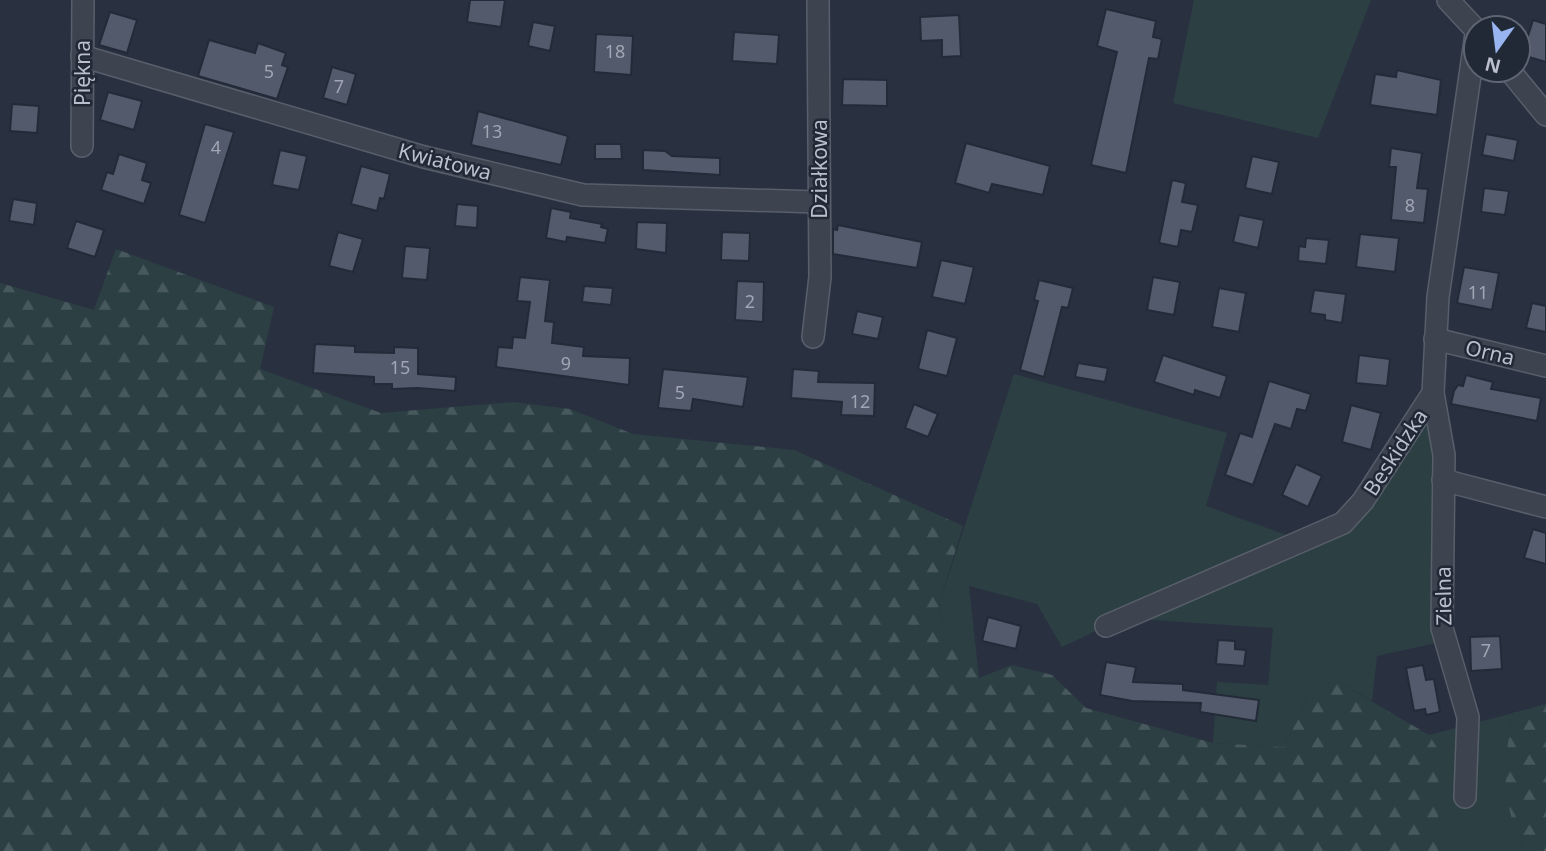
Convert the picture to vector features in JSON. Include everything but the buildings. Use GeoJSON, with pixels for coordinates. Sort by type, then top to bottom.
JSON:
{"type":"FeatureCollection","features":[{"type":"Feature","properties":{"kind":"street","name":"Piękna"},"geometry":{"type":"LineString","coordinates":[[82,146],[83,0]]}},
{"type":"Feature","properties":{"kind":"street","name":"Działkowa"},"geometry":{"type":"LineString","coordinates":[[813,337],[820,277],[818,0]]}},
{"type":"Feature","properties":{"kind":"street","name":"Beskidzka"},"geometry":{"type":"LineString","coordinates":[[1448,0],[1462,16]]}},
{"type":"Feature","properties":{"kind":"street","name":"Kwiatowa"},"geometry":{"type":"LineString","coordinates":[[82,56],[424,157],[583,195],[818,202]]}},
{"type":"Feature","properties":{"kind":"street","name":"Beskidzka"},"geometry":{"type":"LineString","coordinates":[[1106,626],[1343,523],[1363,501],[1433,393],[1438,297],[1469,84]]}},
{"type":"Feature","properties":{"kind":"street"},"geometry":{"type":"LineString","coordinates":[[1521,84],[1546,115]]}},
{"type":"Feature","properties":{"kind":"street","name":"Orna"},"geometry":{"type":"LineString","coordinates":[[1435,339],[1546,366]]}},
{"type":"Feature","properties":{"kind":"street","name":"Zielna"},"geometry":{"type":"LineString","coordinates":[[1433,393],[1444,455],[1442,628],[1468,717],[1465,797]]}},
{"type":"Feature","properties":{"kind":"street"},"geometry":{"type":"LineString","coordinates":[[1443,480],[1546,507]]}},
{"type":"Feature","properties":{"kind":"green space"},"geometry":{"type":"Polygon","coordinates":[[[1194,0],[1371,0],[1318,138],[1173,103],[1194,0]]]}},
{"type":"Feature","properties":{"kind":"green space"},"geometry":{"type":"Polygon","coordinates":[[[116,249],[274,307],[260,369],[381,413],[513,402],[570,409],[633,434],[794,450],[963,526],[939,605],[943,621],[979,678],[1012,665],[1052,675],[1086,708],[1213,743],[1284,747],[1310,692],[1320,680],[1337,681],[1429,735],[1438,749],[1438,851],[0,851],[0,283],[94,310],[116,249]]]}},
{"type":"Feature","properties":{"kind":"green space"},"geometry":{"type":"Polygon","coordinates":[[[1014,374],[1227,433],[1206,506],[1303,541],[1343,523],[1433,393],[1445,641],[1377,656],[1372,701],[1337,681],[1310,692],[1284,747],[1213,743],[1217,682],[1268,685],[1273,628],[1123,618],[1062,647],[1037,604],[969,586],[979,678],[943,621],[939,605],[1014,374]]]}},
{"type":"Feature","properties":{"kind":"green space"},"geometry":{"type":"Polygon","coordinates":[[[1546,704],[1546,851],[1525,851],[1511,817],[1506,784],[1507,750],[1513,713],[1546,704]]]}},
{"type":"Feature","properties":{"kind":"green space"},"geometry":{"type":"Polygon","coordinates":[[[1513,713],[1508,783],[1513,819],[1525,851],[1438,851],[1429,735],[1513,713]]]}}]}
